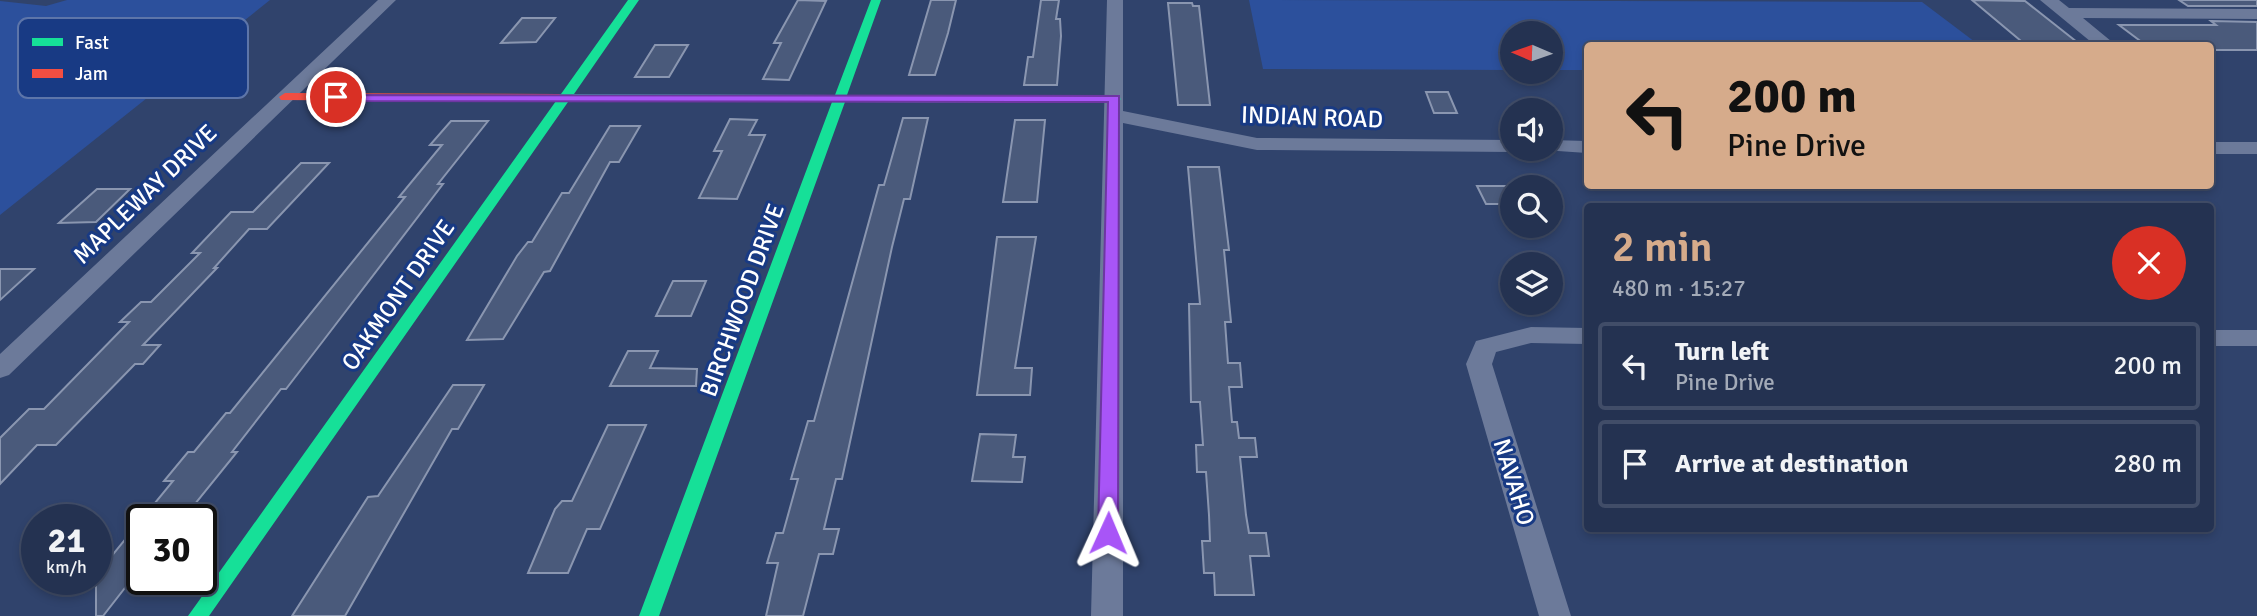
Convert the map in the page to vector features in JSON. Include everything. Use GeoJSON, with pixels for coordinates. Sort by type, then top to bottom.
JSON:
{"type":"FeatureCollection","features":[{"type":"Feature","properties":{"kind":"street","name":"MAPLEWAY DRIVE"},"geometry":{"type":"LineString","coordinates":[[0,369],[388,0]]}},
{"type":"Feature","properties":{"kind":"street","name":"OAKMONT DRIVE"},"geometry":{"type":"LineString","coordinates":[[198,616],[634,0]]}},
{"type":"Feature","properties":{"kind":"street","name":"BIRCHWOOD DRIVE"},"geometry":{"type":"LineString","coordinates":[[649,616],[876,0]]}},
{"type":"Feature","properties":{"kind":"street"},"geometry":{"type":"LineString","coordinates":[[1107,616],[1115,0]]}},
{"type":"Feature","properties":{"kind":"street"},"geometry":{"type":"LineString","coordinates":[[2048,0],[2103,42]]}},
{"type":"Feature","properties":{"kind":"street"},"geometry":{"type":"LineString","coordinates":[[2066,13],[2257,14]]}},
{"type":"Feature","properties":{"kind":"street"},"geometry":{"type":"LineString","coordinates":[[285,97],[841,98],[1114,107]]}},
{"type":"Feature","properties":{"kind":"street","name":"INDIAN ROAD"},"geometry":{"type":"LineString","coordinates":[[1114,107],[1257,145],[1500,146]]}},
{"type":"Feature","properties":{"kind":"street"},"geometry":{"type":"LineString","coordinates":[[1563,146],[1584,146]]}},
{"type":"Feature","properties":{"kind":"street"},"geometry":{"type":"LineString","coordinates":[[2214,148],[2257,148]]}},
{"type":"Feature","properties":{"kind":"street","name":"NAVAHO"},"geometry":{"type":"LineString","coordinates":[[1555,616],[1479,364],[1485,347],[1531,335],[1584,336]]}},
{"type":"Feature","properties":{"kind":"street"},"geometry":{"type":"LineString","coordinates":[[2214,338],[2257,338]]}},
{"type":"Feature","properties":{"kind":"shaded area"},"geometry":{"type":"Polygon","coordinates":[[[67,0],[270,0],[247,18],[18,18],[18,98],[147,98],[0,215],[0,1],[46,6],[67,0]]]}},
{"type":"Feature","properties":{"kind":"shaded area"},"geometry":{"type":"Polygon","coordinates":[[[1249,0],[1922,2],[1975,42],[1584,42],[1584,70],[1563,70],[1563,21],[1500,21],[1500,70],[1263,69],[1249,0]]]}},
{"type":"Feature","properties":{"kind":"building"},"geometry":{"type":"Polygon","coordinates":[[[798,0],[826,1],[789,80],[763,79],[781,43],[774,43],[798,0]]]}},
{"type":"Feature","properties":{"kind":"building"},"geometry":{"type":"Polygon","coordinates":[[[931,0],[956,0],[948,33],[935,75],[909,75],[931,0]]]}},
{"type":"Feature","properties":{"kind":"building"},"geometry":{"type":"Polygon","coordinates":[[[1041,0],[1059,0],[1056,19],[1060,19],[1061,36],[1057,85],[1024,85],[1028,57],[1033,57],[1041,0]]]}},
{"type":"Feature","properties":{"kind":"building"},"geometry":{"type":"Polygon","coordinates":[[[1972,0],[2025,1],[2077,42],[2022,42],[1972,0]]]}},
{"type":"Feature","properties":{"kind":"building"},"geometry":{"type":"Polygon","coordinates":[[[2179,0],[2257,0],[2257,6],[2188,6],[2179,0]]]}},
{"type":"Feature","properties":{"kind":"building"},"geometry":{"type":"Polygon","coordinates":[[[1168,3],[1192,3],[1193,6],[1199,6],[1210,105],[1178,105],[1168,3]]]}},
{"type":"Feature","properties":{"kind":"building"},"geometry":{"type":"Polygon","coordinates":[[[522,18],[555,18],[536,42],[501,43],[522,18]]]}},
{"type":"Feature","properties":{"kind":"building"},"geometry":{"type":"Polygon","coordinates":[[[2211,21],[2257,22],[2257,50],[2214,50],[2214,42],[2142,42],[2119,25],[2216,25],[2211,21]]]}},
{"type":"Feature","properties":{"kind":"building"},"geometry":{"type":"Polygon","coordinates":[[[655,45],[688,45],[669,77],[635,77],[655,45]]]}},
{"type":"Feature","properties":{"kind":"building"},"geometry":{"type":"Polygon","coordinates":[[[1426,92],[1448,92],[1457,113],[1434,113],[1426,92]]]}},
{"type":"Feature","properties":{"kind":"building"},"geometry":{"type":"Polygon","coordinates":[[[903,118],[928,118],[910,199],[904,199],[892,247],[842,479],[836,479],[824,529],[839,529],[833,554],[819,554],[803,616],[766,616],[778,563],[767,563],[776,533],[783,533],[798,479],[791,479],[808,421],[814,421],[879,185],[884,185],[903,118]]]}},
{"type":"Feature","properties":{"kind":"building"},"geometry":{"type":"Polygon","coordinates":[[[730,119],[757,120],[749,135],[765,135],[737,199],[699,198],[722,151],[714,151],[730,119]]]}},
{"type":"Feature","properties":{"kind":"building"},"geometry":{"type":"Polygon","coordinates":[[[1015,120],[1045,120],[1037,202],[1003,202],[1015,120]]]}},
{"type":"Feature","properties":{"kind":"building"},"geometry":{"type":"Polygon","coordinates":[[[451,121],[488,121],[438,184],[443,184],[323,341],[286,389],[281,389],[232,452],[237,452],[195,504],[154,504],[173,481],[164,481],[188,452],[194,452],[226,413],[230,413],[405,197],[399,197],[442,145],[430,145],[451,121]]]}},
{"type":"Feature","properties":{"kind":"building"},"geometry":{"type":"Polygon","coordinates":[[[610,126],[640,126],[619,162],[610,162],[550,271],[544,272],[503,339],[467,340],[517,256],[528,242],[532,242],[562,193],[569,193],[610,126]]]}},
{"type":"Feature","properties":{"kind":"building"},"geometry":{"type":"Polygon","coordinates":[[[301,163],[329,163],[267,229],[249,229],[214,268],[217,268],[143,345],[160,345],[143,364],[135,364],[56,445],[37,445],[0,484],[0,438],[29,409],[44,409],[129,322],[120,322],[141,302],[151,302],[200,253],[192,253],[231,212],[253,212],[301,163]]]}},
{"type":"Feature","properties":{"kind":"building"},"geometry":{"type":"Polygon","coordinates":[[[1188,167],[1219,167],[1229,250],[1224,250],[1231,322],[1225,322],[1228,363],[1240,363],[1242,387],[1229,387],[1232,422],[1237,422],[1239,438],[1255,438],[1257,457],[1240,457],[1246,515],[1249,533],[1266,533],[1269,556],[1250,556],[1254,595],[1215,595],[1214,573],[1204,573],[1202,541],[1210,541],[1209,515],[1206,472],[1197,472],[1196,445],[1203,445],[1200,402],[1191,402],[1189,304],[1200,304],[1188,167]]]}},
{"type":"Feature","properties":{"kind":"building"},"geometry":{"type":"Polygon","coordinates":[[[1477,186],[1500,186],[1500,204],[1486,204],[1477,186]]]}},
{"type":"Feature","properties":{"kind":"building"},"geometry":{"type":"Polygon","coordinates":[[[97,189],[130,189],[96,222],[59,223],[97,189]]]}},
{"type":"Feature","properties":{"kind":"building"},"geometry":{"type":"Polygon","coordinates":[[[997,237],[1036,237],[1015,368],[1032,368],[1030,395],[977,395],[997,237]]]}},
{"type":"Feature","properties":{"kind":"building"},"geometry":{"type":"Polygon","coordinates":[[[0,269],[34,269],[0,300],[0,269]]]}},
{"type":"Feature","properties":{"kind":"building"},"geometry":{"type":"Polygon","coordinates":[[[673,281],[706,281],[691,316],[656,316],[673,281]]]}},
{"type":"Feature","properties":{"kind":"building"},"geometry":{"type":"Polygon","coordinates":[[[628,351],[658,351],[650,368],[697,369],[696,386],[610,386],[628,351]]]}},
{"type":"Feature","properties":{"kind":"building"},"geometry":{"type":"Polygon","coordinates":[[[453,385],[484,385],[458,429],[452,429],[345,616],[292,616],[368,497],[378,496],[453,385]]]}},
{"type":"Feature","properties":{"kind":"building"},"geometry":{"type":"Polygon","coordinates":[[[608,425],[646,425],[600,529],[587,529],[568,573],[528,573],[555,509],[562,501],[572,501],[608,425]]]}},
{"type":"Feature","properties":{"kind":"building"},"geometry":{"type":"Polygon","coordinates":[[[980,434],[1016,435],[1013,457],[1025,457],[1022,482],[972,481],[980,434]]]}},
{"type":"Feature","properties":{"kind":"building"},"geometry":{"type":"Polygon","coordinates":[[[126,538],[126,587],[103,616],[96,616],[96,595],[112,595],[112,555],[126,538]]]}},
{"type":"Feature","properties":{"kind":"traffic: fast"},"geometry":{"type":"LineString","coordinates":[[198,616],[634,0]]}},
{"type":"Feature","properties":{"kind":"traffic: fast"},"geometry":{"type":"LineString","coordinates":[[649,616],[876,0]]}},
{"type":"Feature","properties":{"kind":"traffic: fast"},"geometry":{"type":"LineString","coordinates":[[559,98],[1115,99]]}},
{"type":"Feature","properties":{"kind":"traffic: jam"},"geometry":{"type":"LineString","coordinates":[[285,97],[559,98]]}},
{"type":"Feature","properties":{"kind":"route"},"geometry":{"type":"LineString","coordinates":[[336,97],[1115,99],[1108,533]]}}]}
